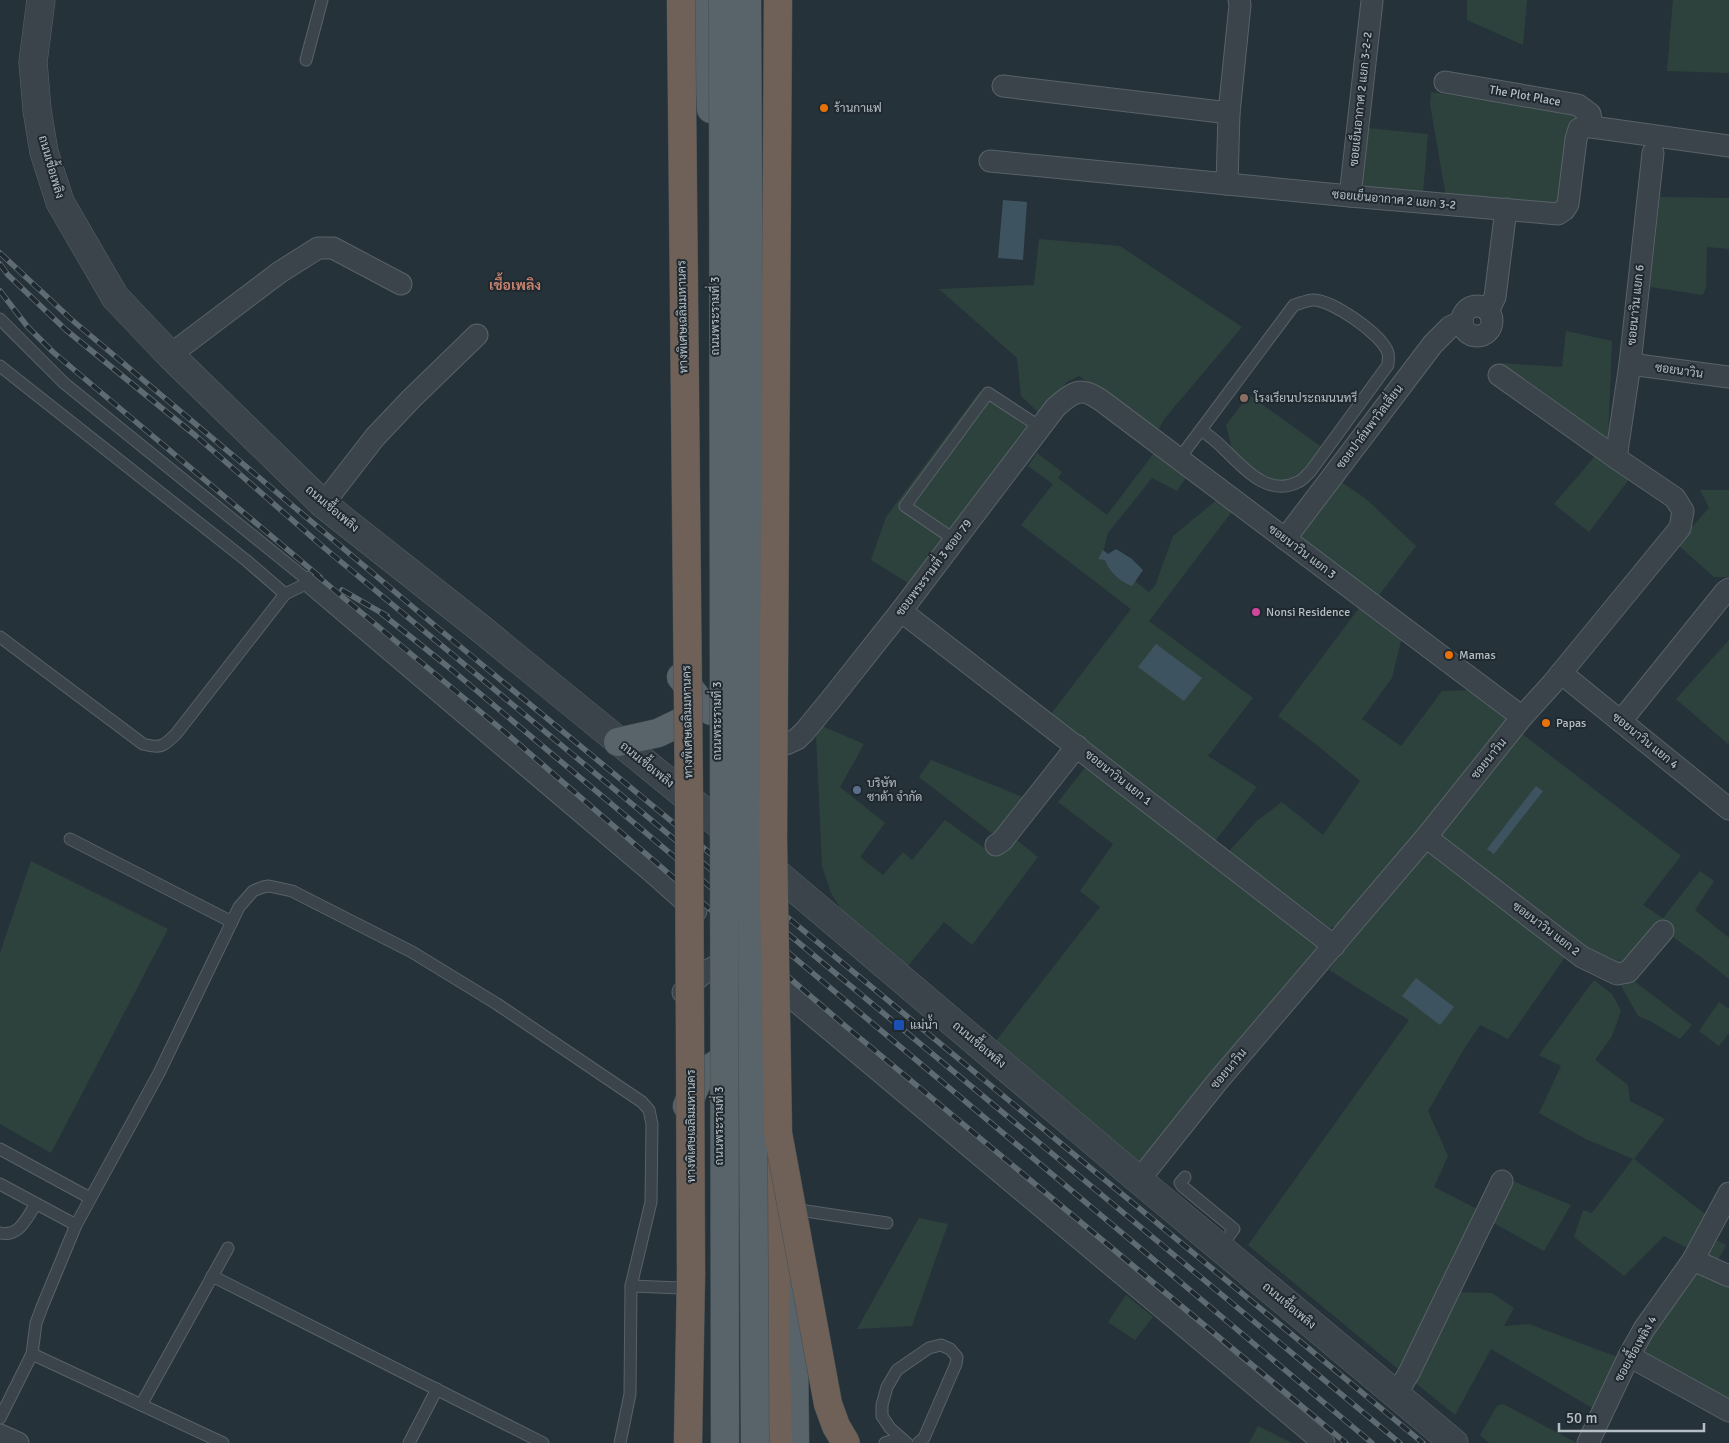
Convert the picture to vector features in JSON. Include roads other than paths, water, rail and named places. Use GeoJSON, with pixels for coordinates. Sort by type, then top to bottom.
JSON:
{"type":"FeatureCollection","features":[{"type":"Feature","properties":{"kind":"highway","name":"ทางพิเศษเฉลิมมหานคร"},"geometry":{"type":"LineString","coordinates":[[681,0],[690,811],[692,1274],[688,1443]]}},
{"type":"Feature","properties":{"kind":"highway"},"geometry":{"type":"LineString","coordinates":[[778,0],[774,830],[778,1134],[775,1320],[778,1443]]}},
{"type":"Feature","properties":{"kind":"highway"},"geometry":{"type":"LineString","coordinates":[[778,1134],[828,1404],[836,1426],[846,1443]]}},
{"type":"Feature","properties":{"kind":"main road"},"geometry":{"type":"LineString","coordinates":[[681,792],[676,223],[687,0]]}},
{"type":"Feature","properties":{"kind":"main road","name":"ถนนพระรามที่ 3"},"geometry":{"type":"LineString","coordinates":[[705,0],[715,204],[715,548],[722,1435]]}},
{"type":"Feature","properties":{"kind":"main road","name":"ถนนพระรามที่ 3"},"geometry":{"type":"LineString","coordinates":[[722,1435],[723,0]]}},
{"type":"Feature","properties":{"kind":"main road"},"geometry":{"type":"LineString","coordinates":[[747,0],[753,1443]]}},
{"type":"Feature","properties":{"kind":"main road"},"geometry":{"type":"LineString","coordinates":[[753,1443],[750,1269],[746,548],[750,204],[758,0]]}},
{"type":"Feature","properties":{"kind":"main road"},"geometry":{"type":"LineString","coordinates":[[778,0],[788,111],[790,170],[786,744],[783,877]]}},
{"type":"Feature","properties":{"kind":"main road"},"geometry":{"type":"LineString","coordinates":[[681,677],[701,703],[711,711],[738,707],[766,684],[787,636]]}},
{"type":"Feature","properties":{"kind":"main road"},"geometry":{"type":"LineString","coordinates":[[618,742],[658,733],[681,722]]}},
{"type":"Feature","properties":{"kind":"main road"},"geometry":{"type":"LineString","coordinates":[[680,896],[684,1112],[681,1288],[682,1443]]}},
{"type":"Feature","properties":{"kind":"main road"},"geometry":{"type":"LineString","coordinates":[[786,992],[790,1090],[796,1443]]}},
{"type":"Feature","properties":{"kind":"main road"},"geometry":{"type":"LineString","coordinates":[[684,1112],[701,1074],[723,1060],[755,1059],[773,1071],[790,1090]]}},
{"type":"Feature","properties":{"kind":"street","name":"ถนนเชื้อเพลิง"},"geometry":{"type":"LineString","coordinates":[[41,0],[33,62],[37,110],[44,152],[60,202],[115,297],[170,356],[323,504],[480,628],[681,792],[1139,1180],[1454,1443]]}},
{"type":"Feature","properties":{"kind":"street"},"geometry":{"type":"LineString","coordinates":[[1227,184],[1229,113],[1240,5],[1238,0]]}},
{"type":"Feature","properties":{"kind":"street","name":"ซอยเย็นอากาศ 2 แยก 3-2-2"},"geometry":{"type":"LineString","coordinates":[[1350,196],[1372,1]]}},
{"type":"Feature","properties":{"kind":"street","name":"The Plot Place"},"geometry":{"type":"LineString","coordinates":[[1445,82],[1578,106],[1590,114],[1592,127]]}},
{"type":"Feature","properties":{"kind":"street"},"geometry":{"type":"LineString","coordinates":[[1002,86],[1229,113]]}},
{"type":"Feature","properties":{"kind":"street"},"geometry":{"type":"LineString","coordinates":[[1592,127],[1729,146]]}},
{"type":"Feature","properties":{"kind":"street","name":"ซอยเย็นอากาศ 2 แยก 3-2"},"geometry":{"type":"LineString","coordinates":[[990,161],[1558,214],[1568,204],[1579,129],[1592,127]]}},
{"type":"Feature","properties":{"kind":"street","name":"ซอยนาวิน แยก 6"},"geometry":{"type":"LineString","coordinates":[[1616,458],[1630,364],[1653,153]]}},
{"type":"Feature","properties":{"kind":"street","name":"ซอยปาล์มพาวิลเลี่ยน"},"geometry":{"type":"LineString","coordinates":[[1285,539],[1433,344],[1450,327],[1462,321],[1464,314],[1471,307],[1480,306],[1488,311],[1497,289],[1506,209]]}},
{"type":"Feature","properties":{"kind":"street"},"geometry":{"type":"LineString","coordinates":[[170,356],[280,272],[318,248],[332,248],[401,284]]}},
{"type":"Feature","properties":{"kind":"street"},"geometry":{"type":"LineString","coordinates":[[323,504],[375,437],[477,335]]}},
{"type":"Feature","properties":{"kind":"street","name":"ซอยนาวิน"},"geometry":{"type":"LineString","coordinates":[[1630,364],[1729,377]]}},
{"type":"Feature","properties":{"kind":"street","name":"ซอยนาวิน"},"geometry":{"type":"LineString","coordinates":[[1139,1180],[1218,1082],[1426,837],[1522,717],[1680,528],[1683,511],[1675,498],[1499,375]]}},
{"type":"Feature","properties":{"kind":"street","name":"ซอยนาวิน แยก 3"},"geometry":{"type":"LineString","coordinates":[[1080,392],[1096,396],[1522,717]]}},
{"type":"Feature","properties":{"kind":"street","name":"ซอยพระรามที่ 3 ซอย 79"},"geometry":{"type":"LineString","coordinates":[[786,744],[796,739],[805,731],[901,611],[1055,408],[1074,393],[1080,392]]}},
{"type":"Feature","properties":{"kind":"street"},"geometry":{"type":"LineString","coordinates":[[310,582],[699,914],[705,971]]}},
{"type":"Feature","properties":{"kind":"street"},"geometry":{"type":"LineString","coordinates":[[1621,721],[1696,626],[1724,592],[1729,589]]}},
{"type":"Feature","properties":{"kind":"street","name":"ซอยนาวิน แยก 1"},"geometry":{"type":"LineString","coordinates":[[901,611],[1334,946]]}},
{"type":"Feature","properties":{"kind":"street","name":"ซอยนาวิน แยก 4"},"geometry":{"type":"LineString","coordinates":[[1560,673],[1729,809]]}},
{"type":"Feature","properties":{"kind":"street"},"geometry":{"type":"LineString","coordinates":[[996,845],[1002,841],[1077,746]]}},
{"type":"Feature","properties":{"kind":"street","name":"ซอยนาวิน แยก 2"},"geometry":{"type":"LineString","coordinates":[[1426,837],[1582,957],[1618,974],[1628,972],[1664,931]]}},
{"type":"Feature","properties":{"kind":"street"},"geometry":{"type":"LineString","coordinates":[[682,994],[705,971],[727,963],[758,969],[1324,1443]]}},
{"type":"Feature","properties":{"kind":"street"},"geometry":{"type":"LineString","coordinates":[[1396,1394],[1409,1372],[1502,1181]]}},
{"type":"Feature","properties":{"kind":"street","name":"ซอยเชื้อเพลิง 4"},"geometry":{"type":"LineString","coordinates":[[1588,1443],[1629,1356],[1644,1329],[1693,1260],[1729,1193]]}},
{"type":"Feature","properties":{"kind":"street"},"geometry":{"type":"LineString","coordinates":[[1693,1260],[1729,1276]]}},
{"type":"Feature","properties":{"kind":"street"},"geometry":{"type":"LineString","coordinates":[[1629,1356],[1729,1411]]}},
{"type":"Feature","properties":{"kind":"street"},"geometry":{"type":"LineString","coordinates":[[0,1435],[18,1443]]}},
{"type":"Feature","properties":{"kind":"lane"},"geometry":{"type":"LineString","coordinates":[[306,60],[322,0]]}},
{"type":"Feature","properties":{"kind":"lane"},"geometry":{"type":"LineString","coordinates":[[1179,459],[1294,305],[1312,300],[1328,303],[1361,323],[1380,342],[1388,354],[1388,365],[1310,472],[1299,482],[1286,486],[1269,485],[1256,479],[1240,466],[1221,445],[1201,430]]}},
{"type":"Feature","properties":{"kind":"lane"},"geometry":{"type":"LineString","coordinates":[[0,319],[64,383],[310,582],[285,594],[176,734],[167,743],[156,748],[143,744],[0,637]]}},
{"type":"Feature","properties":{"kind":"lane"},"geometry":{"type":"LineString","coordinates":[[0,366],[247,561],[285,594]]}},
{"type":"Feature","properties":{"kind":"lane"},"geometry":{"type":"LineString","coordinates":[[955,540],[905,506],[988,393],[1040,427]]}},
{"type":"Feature","properties":{"kind":"lane"},"geometry":{"type":"LineString","coordinates":[[70,839],[232,922]]}},
{"type":"Feature","properties":{"kind":"lane"},"geometry":{"type":"LineString","coordinates":[[0,1418],[32,1354],[36,1323],[76,1225],[159,1073],[239,907],[253,891],[268,886],[292,891],[412,952],[489,998],[642,1102],[648,1110],[652,1124],[651,1202],[631,1286],[630,1394],[620,1443]]}},
{"type":"Feature","properties":{"kind":"lane"},"geometry":{"type":"LineString","coordinates":[[0,1149],[90,1198]]}},
{"type":"Feature","properties":{"kind":"lane"},"geometry":{"type":"LineString","coordinates":[[1185,1177],[1180,1183],[1182,1186],[1234,1229],[1220,1248]]}},
{"type":"Feature","properties":{"kind":"lane"},"geometry":{"type":"LineString","coordinates":[[0,1184],[76,1225]]}},
{"type":"Feature","properties":{"kind":"lane"},"geometry":{"type":"LineString","coordinates":[[0,1233],[13,1233],[20,1229],[36,1204]]}},
{"type":"Feature","properties":{"kind":"lane"},"geometry":{"type":"LineString","coordinates":[[792,1209],[887,1223]]}},
{"type":"Feature","properties":{"kind":"lane"},"geometry":{"type":"LineString","coordinates":[[141,1405],[228,1248]]}},
{"type":"Feature","properties":{"kind":"lane"},"geometry":{"type":"LineString","coordinates":[[212,1276],[543,1443]]}},
{"type":"Feature","properties":{"kind":"lane"},"geometry":{"type":"LineString","coordinates":[[631,1286],[681,1288]]}},
{"type":"Feature","properties":{"kind":"lane"},"geometry":{"type":"LineString","coordinates":[[904,1440],[890,1428],[882,1416],[882,1405],[887,1387],[897,1370],[929,1348],[941,1344],[950,1349],[957,1357],[956,1364],[924,1438],[918,1443]]}},
{"type":"Feature","properties":{"kind":"lane"},"geometry":{"type":"LineString","coordinates":[[32,1354],[223,1443]]}},
{"type":"Feature","properties":{"kind":"lane"},"geometry":{"type":"LineString","coordinates":[[409,1443],[437,1389]]}},
{"type":"Feature","properties":{"kind":"lane"},"geometry":{"type":"LineString","coordinates":[[886,1443],[904,1440]]}},
{"type":"Feature","properties":{"kind":"water"},"geometry":{"type":"Polygon","coordinates":[[[1003,200],[1027,202],[1023,260],[998,258],[1003,200]]]}},
{"type":"Feature","properties":{"kind":"water"},"geometry":{"type":"Polygon","coordinates":[[[1116,549],[1132,559],[1143,570],[1132,586],[1116,576],[1109,569],[1105,560],[1098,559],[1103,550],[1108,554],[1116,549]]]}},
{"type":"Feature","properties":{"kind":"water"},"geometry":{"type":"Polygon","coordinates":[[[1156,644],[1202,678],[1184,701],[1138,667],[1156,644]]]}},
{"type":"Feature","properties":{"kind":"water"},"geometry":{"type":"Polygon","coordinates":[[[1536,786],[1543,791],[1494,854],[1487,849],[1536,786]]]}},
{"type":"Feature","properties":{"kind":"water"},"geometry":{"type":"Polygon","coordinates":[[[1416,978],[1454,1007],[1440,1025],[1402,996],[1416,978]]]}},
{"type":"Feature","properties":{"kind":"railway"},"geometry":{"type":"LineString","coordinates":[[0,253],[72,320],[439,629],[1423,1443]]}},
{"type":"Feature","properties":{"kind":"railway"},"geometry":{"type":"LineString","coordinates":[[0,264],[8,275],[66,330],[196,436],[322,546],[1400,1443]]}},
{"type":"Feature","properties":{"kind":"railway"},"geometry":{"type":"LineString","coordinates":[[0,291],[27,326],[53,352],[320,577]]}},
{"type":"Feature","properties":{"kind":"railway"},"geometry":{"type":"LineString","coordinates":[[315,574],[506,733],[843,1024],[1346,1443]]}},
{"type":"Feature","properties":{"kind":"railway"},"geometry":{"type":"LineString","coordinates":[[342,590],[387,616]]}},
{"type":"Feature","properties":{"kind":"railway"},"geometry":{"type":"LineString","coordinates":[[381,613],[452,670],[1372,1443]]}},
{"type":"Feature","properties":{"kind":"place","name":"ร้านกาแฟ"},"geometry":{"type":"Point","coordinates":[824,108]}},
{"type":"Feature","properties":{"kind":"place","name":"โรงเรียนประถมนนทรี"},"geometry":{"type":"Point","coordinates":[1244,398]}},
{"type":"Feature","properties":{"kind":"place","name":"Nonsi Residence"},"geometry":{"type":"Point","coordinates":[1256,612]}},
{"type":"Feature","properties":{"kind":"place","name":"Mamas"},"geometry":{"type":"Point","coordinates":[1449,655]}},
{"type":"Feature","properties":{"kind":"place","name":"Papas"},"geometry":{"type":"Point","coordinates":[1546,723]}},
{"type":"Feature","properties":{"kind":"place","name":"บริษัท ซาต้า จำกัด"},"geometry":{"type":"Point","coordinates":[857,790]}},
{"type":"Feature","properties":{"kind":"place","name":"แม่น้ำ"},"geometry":{"type":"Point","coordinates":[899,1025]}},
{"type":"Feature","properties":{"kind":"district","name":"เชื้อเพลิง"},"geometry":{"type":"Point","coordinates":[515,285]}}]}
